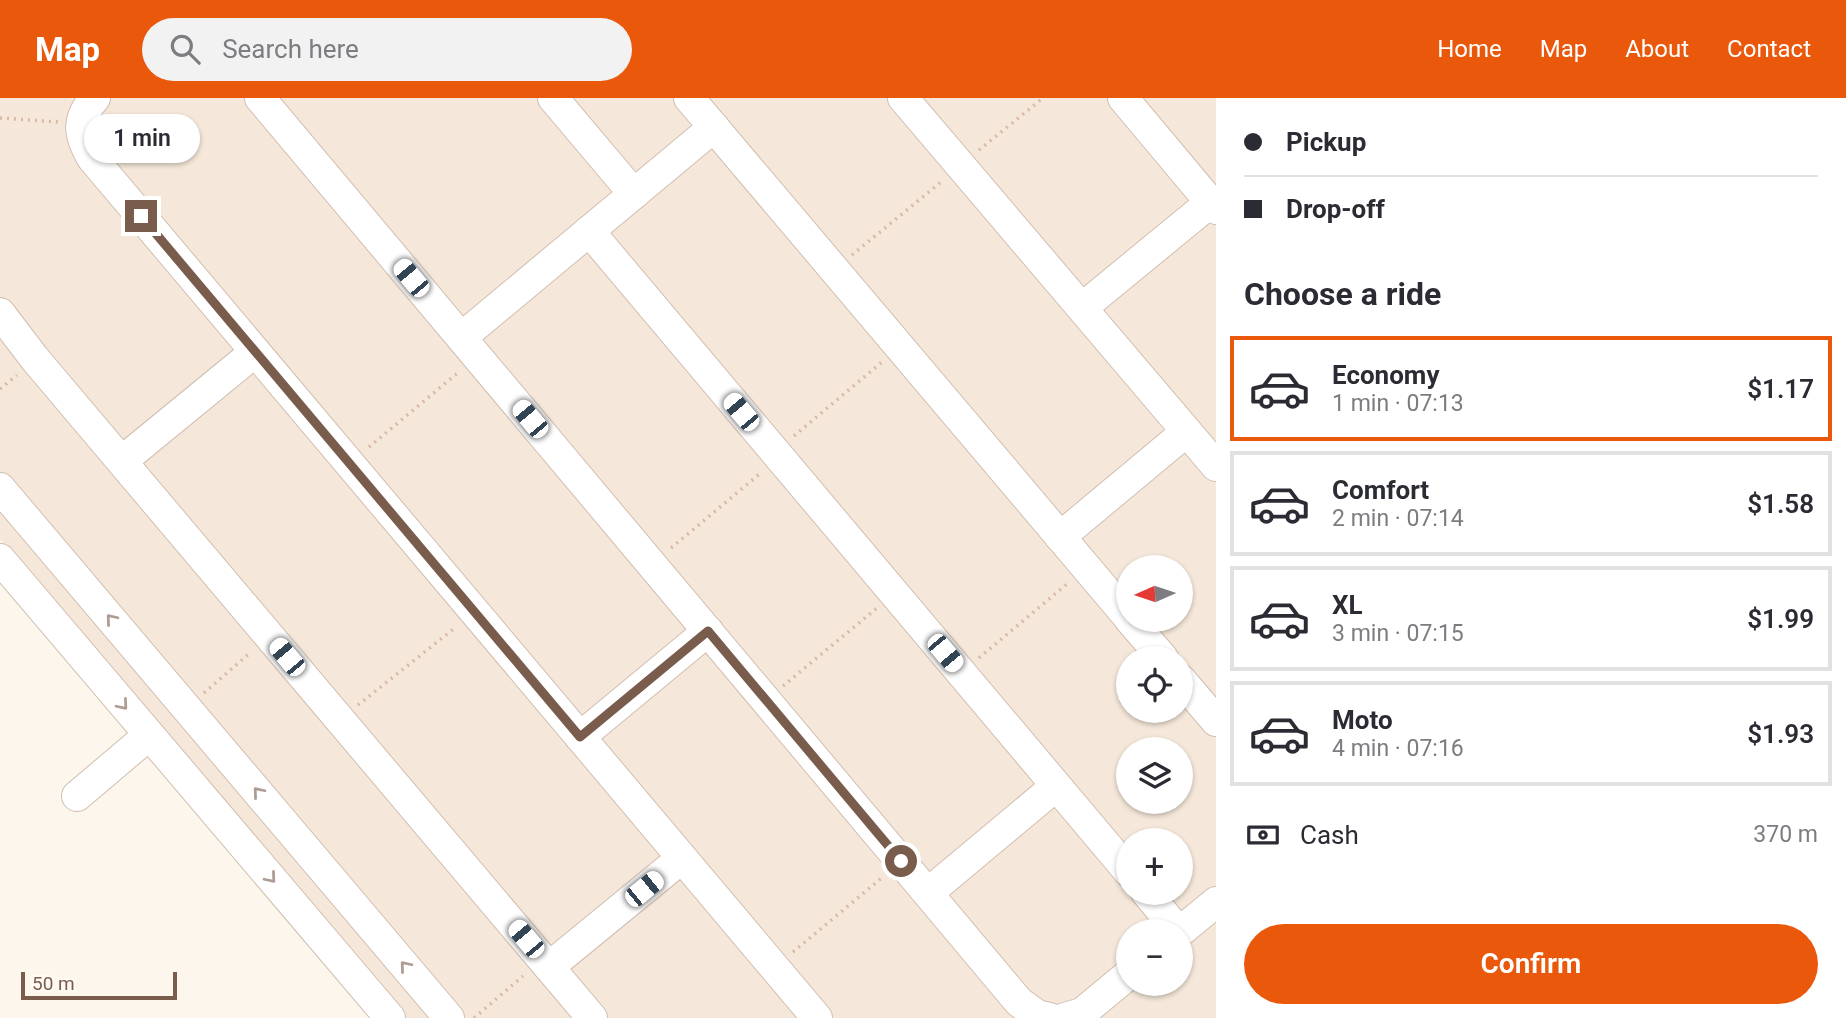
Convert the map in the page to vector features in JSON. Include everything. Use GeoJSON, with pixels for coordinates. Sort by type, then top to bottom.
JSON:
{"type":"FeatureCollection","features":[{"type":"Feature","properties":{"kind":"street"},"geometry":{"type":"LineString","coordinates":[[260,98],[1019,1002],[1037,1015],[1050,1018]]}},
{"type":"Feature","properties":{"kind":"street"},"geometry":{"type":"LineString","coordinates":[[553,98],[634,194]]}},
{"type":"Feature","properties":{"kind":"street"},"geometry":{"type":"LineString","coordinates":[[690,98],[1116,604]]}},
{"type":"Feature","properties":{"kind":"street"},"geometry":{"type":"LineString","coordinates":[[903,98],[1216,466]]}},
{"type":"Feature","properties":{"kind":"street"},"geometry":{"type":"LineString","coordinates":[[1082,308],[1213,205],[1123,98]]}},
{"type":"Feature","properties":{"kind":"street"},"geometry":{"type":"LineString","coordinates":[[88,111],[82,142],[92,158],[817,1018]]}},
{"type":"Feature","properties":{"kind":"street"},"geometry":{"type":"LineString","coordinates":[[470,347],[589,231],[714,127]]}},
{"type":"Feature","properties":{"kind":"street"},"geometry":{"type":"LineString","coordinates":[[589,231],[1116,857]]}},
{"type":"Feature","properties":{"kind":"street"},"geometry":{"type":"LineString","coordinates":[[0,313],[592,1018]]}},
{"type":"Feature","properties":{"kind":"street"},"geometry":{"type":"LineString","coordinates":[[122,461],[255,352]]}},
{"type":"Feature","properties":{"kind":"street"},"geometry":{"type":"LineString","coordinates":[[1060,537],[1186,432]]}},
{"type":"Feature","properties":{"kind":"street"},"geometry":{"type":"LineString","coordinates":[[0,488],[449,1018]]}},
{"type":"Feature","properties":{"kind":"street"},"geometry":{"type":"LineString","coordinates":[[0,559],[390,1018]]}},
{"type":"Feature","properties":{"kind":"street"},"geometry":{"type":"LineString","coordinates":[[580,737],[708,631]]}},
{"type":"Feature","properties":{"kind":"street"},"geometry":{"type":"LineString","coordinates":[[1140,632],[1153,646]]}},
{"type":"Feature","properties":{"kind":"street"},"geometry":{"type":"LineString","coordinates":[[1193,694],[1216,721]]}},
{"type":"Feature","properties":{"kind":"street"},"geometry":{"type":"LineString","coordinates":[[77,796],[149,735]]}},
{"type":"Feature","properties":{"kind":"street"},"geometry":{"type":"LineString","coordinates":[[928,893],[1056,786]]}},
{"type":"Feature","properties":{"kind":"street"},"geometry":{"type":"LineString","coordinates":[[546,963],[682,858]]}},
{"type":"Feature","properties":{"kind":"street"},"geometry":{"type":"LineString","coordinates":[[1193,921],[1216,902]]}},
{"type":"Feature","properties":{"kind":"street"},"geometry":{"type":"LineString","coordinates":[[1157,905],[1170,919]]}},
{"type":"Feature","properties":{"kind":"street"},"geometry":{"type":"LineString","coordinates":[[1065,1018],[1082,1013],[1116,985]]}},
{"type":"Feature","properties":{"kind":"path"},"geometry":{"type":"LineString","coordinates":[[835,270],[1043,98]]}},
{"type":"Feature","properties":{"kind":"path"},"geometry":{"type":"LineString","coordinates":[[0,118],[88,111]]}},
{"type":"Feature","properties":{"kind":"path"},"geometry":{"type":"LineString","coordinates":[[349,463],[470,347]]}},
{"type":"Feature","properties":{"kind":"path"},"geometry":{"type":"LineString","coordinates":[[652,564],[900,347]]}},
{"type":"Feature","properties":{"kind":"path"},"geometry":{"type":"LineString","coordinates":[[961,673],[1086,568]]}},
{"type":"Feature","properties":{"kind":"path"},"geometry":{"type":"LineString","coordinates":[[766,700],[894,593]]}},
{"type":"Feature","properties":{"kind":"path"},"geometry":{"type":"LineString","coordinates":[[340,720],[474,612]]}},
{"type":"Feature","properties":{"kind":"path"},"geometry":{"type":"LineString","coordinates":[[186,708],[270,636]]}},
{"type":"Feature","properties":{"kind":"path"},"geometry":{"type":"LineString","coordinates":[[774,967],[901,861]]}},
{"type":"Feature","properties":{"kind":"path"},"geometry":{"type":"LineString","coordinates":[[474,1018],[546,963]]}},
{"type":"Feature","properties":{"kind":"shaded area"},"geometry":{"type":"Polygon","coordinates":[[[0,98],[1216,98],[1216,1018],[406,1018],[0,539],[0,98]]]}},
{"type":"Feature","properties":{"kind":"route"},"geometry":{"type":"LineString","coordinates":[[141,216],[580,737],[708,631],[901,861]]}}]}
